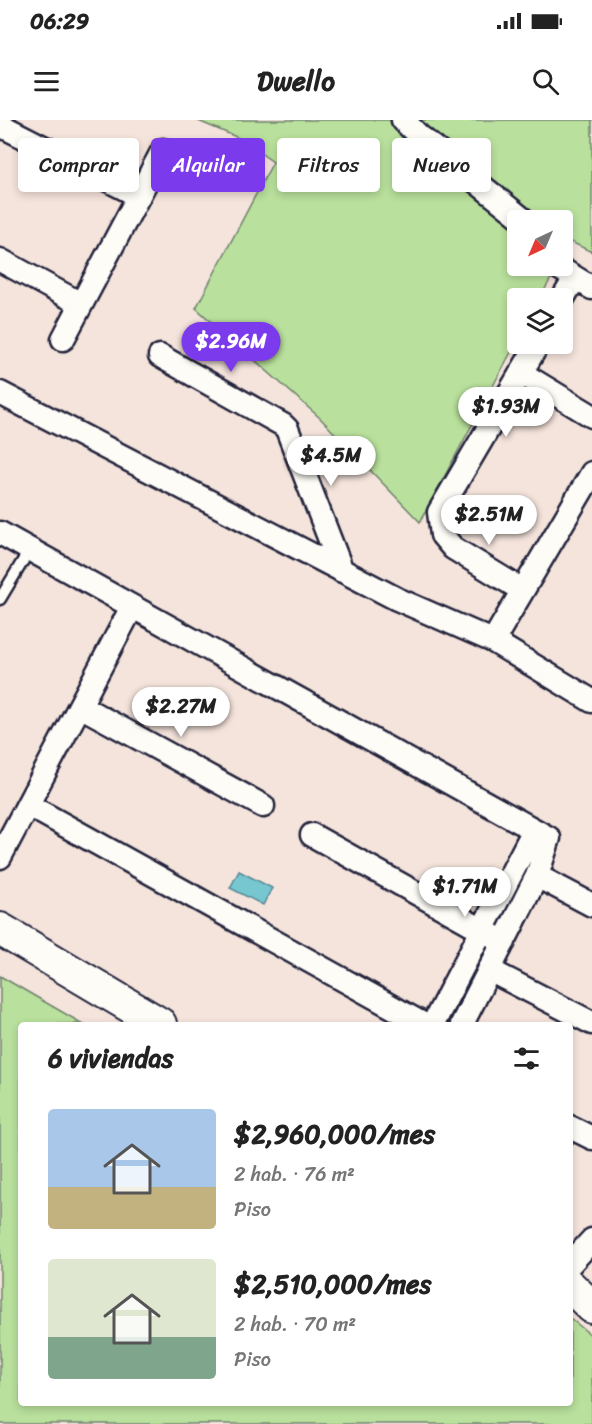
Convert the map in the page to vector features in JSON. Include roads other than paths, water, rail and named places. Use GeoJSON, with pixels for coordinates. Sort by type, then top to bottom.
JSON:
{"type":"FeatureCollection","features":[{"type":"Feature","properties":{"kind":"main road"},"geometry":{"type":"LineString","coordinates":[[0,929],[157,1022]]}},
{"type":"Feature","properties":{"kind":"main road"},"geometry":{"type":"LineString","coordinates":[[573,1289],[592,1307]]}},
{"type":"Feature","properties":{"kind":"street"},"geometry":{"type":"LineString","coordinates":[[403,120],[418,136],[511,210]]}},
{"type":"Feature","properties":{"kind":"street"},"geometry":{"type":"LineString","coordinates":[[0,125],[139,196]]}},
{"type":"Feature","properties":{"kind":"street"},"geometry":{"type":"LineString","coordinates":[[63,339],[151,174]]}},
{"type":"Feature","properties":{"kind":"street"},"geometry":{"type":"LineString","coordinates":[[0,260],[81,304]]}},
{"type":"Feature","properties":{"kind":"street"},"geometry":{"type":"LineString","coordinates":[[522,590],[453,548],[442,535],[439,512],[532,354]]}},
{"type":"Feature","properties":{"kind":"street"},"geometry":{"type":"LineString","coordinates":[[160,356],[283,425],[342,571]]}},
{"type":"Feature","properties":{"kind":"street"},"geometry":{"type":"LineString","coordinates":[[521,373],[592,416]]}},
{"type":"Feature","properties":{"kind":"street"},"geometry":{"type":"LineString","coordinates":[[0,393],[397,599],[493,641],[591,698]]}},
{"type":"Feature","properties":{"kind":"street"},"geometry":{"type":"LineString","coordinates":[[493,641],[592,472]]}},
{"type":"Feature","properties":{"kind":"street"},"geometry":{"type":"LineString","coordinates":[[0,533],[547,837],[549,841],[537,876],[463,1022]]}},
{"type":"Feature","properties":{"kind":"street"},"geometry":{"type":"LineString","coordinates":[[0,857],[132,607]]}},
{"type":"Feature","properties":{"kind":"street"},"geometry":{"type":"LineString","coordinates":[[80,706],[263,806]]}},
{"type":"Feature","properties":{"kind":"street"},"geometry":{"type":"LineString","coordinates":[[28,805],[419,1022]]}},
{"type":"Feature","properties":{"kind":"street"},"geometry":{"type":"LineString","coordinates":[[434,1022],[534,831]]}},
{"type":"Feature","properties":{"kind":"street"},"geometry":{"type":"LineString","coordinates":[[312,835],[504,942]]}},
{"type":"Feature","properties":{"kind":"street"},"geometry":{"type":"LineString","coordinates":[[537,876],[592,905]]}},
{"type":"Feature","properties":{"kind":"street"},"geometry":{"type":"LineString","coordinates":[[489,970],[592,1023]]}},
{"type":"Feature","properties":{"kind":"street"},"geometry":{"type":"LineString","coordinates":[[573,1128],[592,1138]]}},
{"type":"Feature","properties":{"kind":"street"},"geometry":{"type":"LineString","coordinates":[[573,1261],[592,1240]]}},
{"type":"Feature","properties":{"kind":"lane"},"geometry":{"type":"LineString","coordinates":[[0,599],[30,549]]}},
{"type":"Feature","properties":{"kind":"water"},"geometry":{"type":"Polygon","coordinates":[[[239,871],[272,888],[263,905],[230,888],[239,871]]]}}]}
